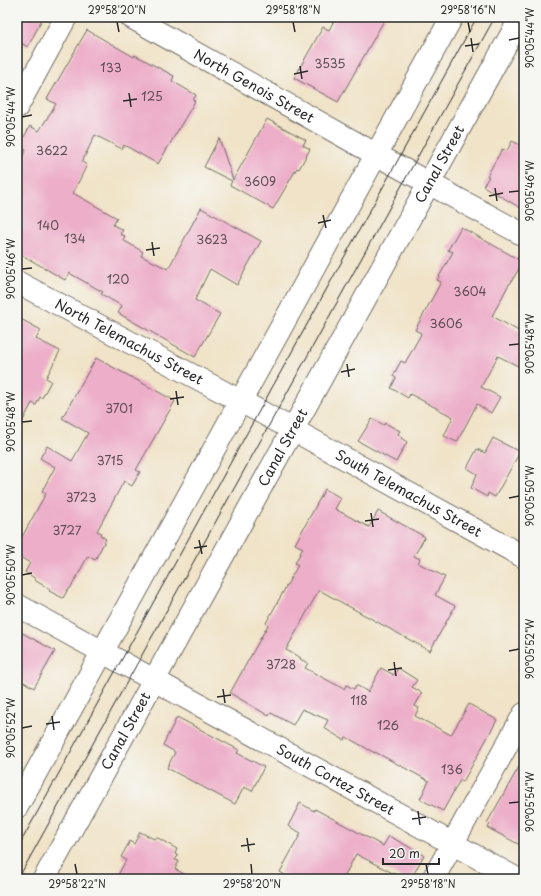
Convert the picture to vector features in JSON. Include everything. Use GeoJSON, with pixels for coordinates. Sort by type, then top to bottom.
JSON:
{"type":"FeatureCollection","features":[{"type":"Feature","properties":{"kind":"street"},"geometry":{"type":"LineString","coordinates":[[17,107],[66,17]]}},
{"type":"Feature","properties":{"kind":"street","name":"North Genois Street"},"geometry":{"type":"LineString","coordinates":[[132,17],[377,155],[524,235]]}},
{"type":"Feature","properties":{"kind":"street"},"geometry":{"type":"LineString","coordinates":[[17,807],[452,17]]}},
{"type":"Feature","properties":{"kind":"street","name":"Canal Street"},"geometry":{"type":"LineString","coordinates":[[44,879],[294,430],[521,17]]}},
{"type":"Feature","properties":{"kind":"street","name":"North Telemachus Street"},"geometry":{"type":"LineString","coordinates":[[17,282],[294,430]]}},
{"type":"Feature","properties":{"kind":"street","name":"South Telemachus Street"},"geometry":{"type":"LineString","coordinates":[[294,430],[524,557]]}},
{"type":"Feature","properties":{"kind":"street","name":"South Cortez Street"},"geometry":{"type":"LineString","coordinates":[[17,605],[517,879]]}},
{"type":"Feature","properties":{"kind":"street"},"geometry":{"type":"LineString","coordinates":[[433,879],[524,714]]}},
{"type":"Feature","properties":{"kind":"building"},"geometry":{"type":"Polygon","coordinates":[[[17,17],[43,17],[28,47],[17,41],[17,17]]]}},
{"type":"Feature","properties":{"kind":"building"},"geometry":{"type":"Polygon","coordinates":[[[336,17],[386,17],[338,102],[294,78],[323,27],[329,30],[336,17]]]}},
{"type":"Feature","properties":{"kind":"building"},"geometry":{"type":"Polygon","coordinates":[[[87,30],[134,57],[135,55],[174,76],[172,81],[196,95],[193,100],[195,101],[158,164],[124,145],[122,149],[95,135],[82,162],[87,165],[73,193],[117,218],[113,225],[123,230],[120,234],[125,236],[123,240],[143,252],[141,256],[168,269],[201,208],[261,241],[237,285],[210,269],[195,300],[220,314],[195,357],[118,313],[122,306],[101,294],[103,292],[69,273],[65,280],[17,252],[17,167],[26,150],[19,146],[30,126],[39,131],[56,104],[47,99],[87,30]]]}},
{"type":"Feature","properties":{"kind":"building"},"geometry":{"type":"Polygon","coordinates":[[[267,119],[306,140],[303,145],[310,149],[273,209],[230,185],[232,181],[204,167],[219,138],[233,180],[267,119]]]}},
{"type":"Feature","properties":{"kind":"building"},"geometry":{"type":"Polygon","coordinates":[[[512,141],[524,147],[524,210],[483,186],[489,177],[487,176],[502,149],[507,151],[512,141]]]}},
{"type":"Feature","properties":{"kind":"building"},"geometry":{"type":"Polygon","coordinates":[[[461,227],[523,262],[492,316],[524,334],[524,369],[498,356],[481,387],[500,397],[491,413],[477,404],[457,442],[444,436],[453,417],[410,394],[408,398],[391,388],[396,378],[393,376],[401,361],[405,363],[420,336],[421,333],[415,330],[441,282],[437,280],[453,252],[448,250],[461,227]]]}},
{"type":"Feature","properties":{"kind":"building"},"geometry":{"type":"Polygon","coordinates":[[[17,317],[41,330],[36,339],[60,351],[46,378],[51,381],[42,398],[40,397],[36,405],[32,403],[17,432],[17,317]]]}},
{"type":"Feature","properties":{"kind":"building"},"geometry":{"type":"Polygon","coordinates":[[[96,358],[175,401],[136,470],[140,472],[132,486],[124,481],[97,531],[106,539],[95,560],[88,556],[70,589],[68,589],[63,598],[49,591],[50,589],[34,580],[36,579],[25,572],[30,563],[17,555],[17,534],[22,537],[46,493],[42,491],[55,467],[40,458],[47,446],[72,461],[88,433],[62,418],[96,358]]]}},
{"type":"Feature","properties":{"kind":"building"},"geometry":{"type":"Polygon","coordinates":[[[372,419],[384,425],[385,423],[400,431],[398,434],[407,442],[396,462],[358,441],[372,419]]]}},
{"type":"Feature","properties":{"kind":"building"},"geometry":{"type":"Polygon","coordinates":[[[493,438],[520,452],[495,497],[488,493],[487,497],[471,488],[477,474],[467,468],[477,449],[485,453],[493,438]]]}},
{"type":"Feature","properties":{"kind":"building"},"geometry":{"type":"Polygon","coordinates":[[[325,489],[341,498],[335,509],[369,527],[378,511],[425,537],[414,556],[420,559],[418,563],[445,577],[435,595],[455,606],[430,651],[319,590],[286,650],[308,663],[305,668],[344,689],[346,685],[354,689],[356,685],[368,692],[381,668],[394,675],[398,668],[417,680],[412,687],[422,693],[415,706],[419,708],[415,716],[451,735],[469,704],[497,720],[463,782],[460,780],[443,811],[420,799],[429,781],[346,737],[344,740],[324,728],[328,720],[302,709],[293,725],[271,713],[269,716],[230,693],[268,625],[266,623],[298,565],[295,563],[303,548],[295,544],[325,489]]]}},
{"type":"Feature","properties":{"kind":"building"},"geometry":{"type":"Polygon","coordinates":[[[17,630],[55,651],[34,688],[17,678],[17,630]]]}},
{"type":"Feature","properties":{"kind":"building"},"geometry":{"type":"Polygon","coordinates":[[[177,717],[239,750],[237,753],[264,767],[252,791],[244,787],[235,804],[167,768],[175,752],[163,745],[177,717]]]}},
{"type":"Feature","properties":{"kind":"building"},"geometry":{"type":"Polygon","coordinates":[[[524,758],[524,847],[488,828],[490,824],[487,823],[524,758]]]}},
{"type":"Feature","properties":{"kind":"building"},"geometry":{"type":"Polygon","coordinates":[[[300,803],[314,811],[315,809],[383,846],[389,836],[424,855],[411,879],[404,879],[356,854],[343,879],[292,879],[280,872],[301,833],[288,826],[300,803]]]}},
{"type":"Feature","properties":{"kind":"building"},"geometry":{"type":"Polygon","coordinates":[[[140,832],[154,839],[156,837],[177,849],[175,854],[178,856],[175,860],[179,861],[175,869],[193,879],[116,879],[126,860],[121,857],[130,841],[134,844],[140,832]]]}},
{"type":"Feature","properties":{"kind":"tram line"},"geometry":{"type":"LineString","coordinates":[[17,849],[477,17]]}},
{"type":"Feature","properties":{"kind":"tram line"},"geometry":{"type":"LineString","coordinates":[[18,879],[495,17]]}}]}
